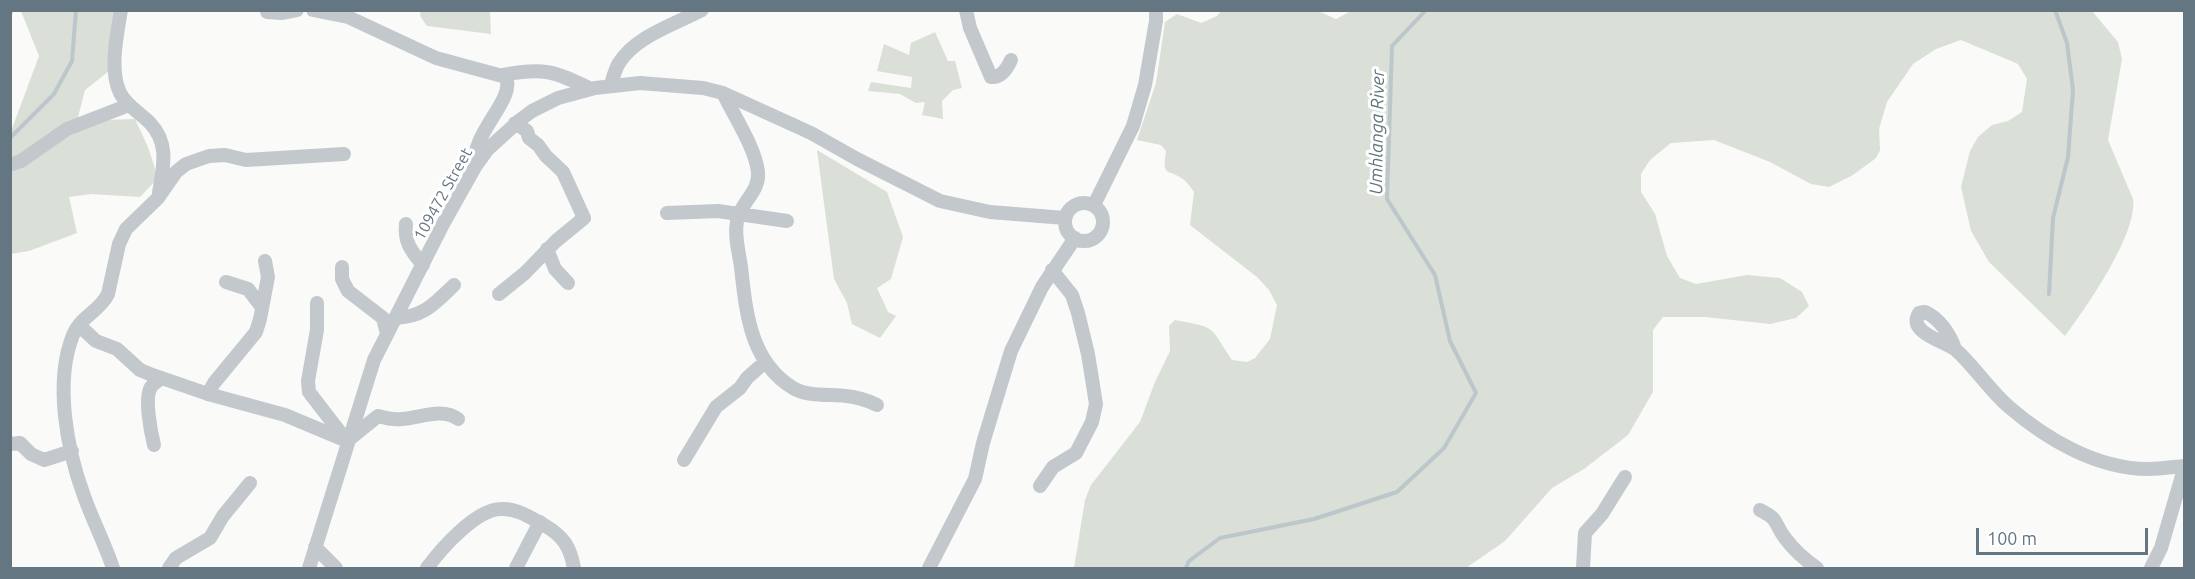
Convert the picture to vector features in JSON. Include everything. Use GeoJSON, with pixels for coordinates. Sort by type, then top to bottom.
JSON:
{"type":"FeatureCollection","features":[{"type":"Feature","properties":{"kind":"street"},"geometry":{"type":"LineString","coordinates":[[121,10],[115,49],[117,83],[129,105],[151,124],[164,149],[165,156],[158,198]]}},
{"type":"Feature","properties":{"kind":"street"},"geometry":{"type":"LineString","coordinates":[[267,12],[281,13],[297,10]]}},
{"type":"Feature","properties":{"kind":"street"},"geometry":{"type":"LineString","coordinates":[[313,10],[348,17],[436,58],[502,75],[507,79],[507,88],[476,147],[475,168]]}},
{"type":"Feature","properties":{"kind":"street"},"geometry":{"type":"LineString","coordinates":[[611,85],[618,65],[635,46],[702,10]]}},
{"type":"Feature","properties":{"kind":"street"},"geometry":{"type":"LineString","coordinates":[[966,10],[970,28],[991,77],[1003,73],[1011,60]]}},
{"type":"Feature","properties":{"kind":"street"},"geometry":{"type":"LineString","coordinates":[[1094,205],[1132,126],[1145,85],[1156,21],[1155,10]]}},
{"type":"Feature","properties":{"kind":"street"},"geometry":{"type":"LineString","coordinates":[[502,75],[533,69],[562,75],[591,88]]}},
{"type":"Feature","properties":{"kind":"street","name":"109472 Street"},"geometry":{"type":"LineString","coordinates":[[309,568],[374,360],[423,265],[475,168],[488,149],[515,123],[532,111],[558,98],[591,88],[640,82],[703,88],[723,93],[811,133],[940,201],[990,212],[1065,218]]}},
{"type":"Feature","properties":{"kind":"street"},"geometry":{"type":"LineString","coordinates":[[723,93],[751,149],[758,175],[753,192],[739,214],[736,233],[748,320],[755,342],[765,362],[782,380],[799,391],[856,397],[877,405]]}},
{"type":"Feature","properties":{"kind":"street"},"geometry":{"type":"LineString","coordinates":[[10,165],[21,161],[67,129],[129,105]]}},
{"type":"Feature","properties":{"kind":"street"},"geometry":{"type":"LineString","coordinates":[[499,294],[584,218],[563,172],[529,138],[527,131],[515,123]]}},
{"type":"Feature","properties":{"kind":"street"},"geometry":{"type":"LineString","coordinates":[[113,568],[83,494],[67,433],[64,377],[67,353],[76,329],[106,298],[119,244],[126,229],[158,198],[176,172],[192,162],[209,156],[217,155],[246,160],[344,154]]}},
{"type":"Feature","properties":{"kind":"street"},"geometry":{"type":"LineString","coordinates":[[1083,202],[1098,208],[1103,218],[1102,228],[1091,240],[1085,241],[1075,238],[1067,231],[1065,218],[1069,210],[1083,202]]}},
{"type":"Feature","properties":{"kind":"street"},"geometry":{"type":"LineString","coordinates":[[667,213],[718,211],[787,221]]}},
{"type":"Feature","properties":{"kind":"street"},"geometry":{"type":"LineString","coordinates":[[406,224],[405,238],[411,251],[423,265]]}},
{"type":"Feature","properties":{"kind":"street"},"geometry":{"type":"LineString","coordinates":[[929,568],[975,479],[1011,351],[1042,287],[1075,238]]}},
{"type":"Feature","properties":{"kind":"street"},"geometry":{"type":"LineString","coordinates":[[547,249],[555,269],[568,283]]}},
{"type":"Feature","properties":{"kind":"street"},"geometry":{"type":"LineString","coordinates":[[208,394],[214,383],[256,332],[268,277],[265,261]]}},
{"type":"Feature","properties":{"kind":"street"},"geometry":{"type":"LineString","coordinates":[[342,267],[342,279],[348,291],[383,318],[387,334]]}},
{"type":"Feature","properties":{"kind":"street"},"geometry":{"type":"LineString","coordinates":[[1040,486],[1053,467],[1076,453],[1092,422],[1096,404],[1088,354],[1078,313],[1072,295],[1052,270]]}},
{"type":"Feature","properties":{"kind":"street"},"geometry":{"type":"LineString","coordinates":[[226,282],[248,289],[261,306]]}},
{"type":"Feature","properties":{"kind":"street"},"geometry":{"type":"LineString","coordinates":[[395,318],[420,314],[454,285]]}},
{"type":"Feature","properties":{"kind":"street"},"geometry":{"type":"LineString","coordinates":[[317,303],[317,330],[308,381],[309,392],[347,441]]}},
{"type":"Feature","properties":{"kind":"street"},"geometry":{"type":"LineString","coordinates":[[76,329],[83,329],[96,341],[122,352],[140,370],[208,394],[285,415],[347,441]]}},
{"type":"Feature","properties":{"kind":"street"},"geometry":{"type":"LineString","coordinates":[[1954,349],[2009,406],[2066,447],[2127,467],[2149,469],[2184,467],[2161,548],[2151,568]]}},
{"type":"Feature","properties":{"kind":"street"},"geometry":{"type":"LineString","coordinates":[[684,460],[716,407],[740,388],[747,378],[765,362]]}},
{"type":"Feature","properties":{"kind":"street"},"geometry":{"type":"LineString","coordinates":[[154,445],[149,391],[162,378]]}},
{"type":"Feature","properties":{"kind":"street"},"geometry":{"type":"LineString","coordinates":[[347,441],[378,416],[401,420],[427,414],[454,416],[458,419]]}},
{"type":"Feature","properties":{"kind":"street"},"geometry":{"type":"LineString","coordinates":[[10,444],[20,443],[31,454],[44,460],[72,451]]}},
{"type":"Feature","properties":{"kind":"street"},"geometry":{"type":"LineString","coordinates":[[1583,568],[1585,533],[1602,514],[1625,477]]}},
{"type":"Feature","properties":{"kind":"street"},"geometry":{"type":"LineString","coordinates":[[169,568],[176,558],[210,538],[223,516],[250,483]]}},
{"type":"Feature","properties":{"kind":"street"},"geometry":{"type":"LineString","coordinates":[[427,568],[450,540],[489,511],[498,508],[519,512],[561,536],[574,568]]}},
{"type":"Feature","properties":{"kind":"street"},"geometry":{"type":"LineString","coordinates":[[1760,510],[1773,517],[1784,537],[1802,558],[1817,568]]}},
{"type":"Feature","properties":{"kind":"street"},"geometry":{"type":"LineString","coordinates":[[516,568],[540,522]]}},
{"type":"Feature","properties":{"kind":"street"},"geometry":{"type":"LineString","coordinates":[[315,547],[336,568]]}},
{"type":"Feature","properties":{"kind":"shaded area"},"geometry":{"type":"Polygon","coordinates":[[[1353,10],[2092,11],[2118,42],[2122,59],[2108,140],[2133,199],[2132,213],[2127,231],[2109,270],[2065,336],[1989,262],[1971,231],[1961,187],[1970,151],[1978,137],[1992,125],[2008,121],[2022,112],[2027,79],[2018,64],[1961,40],[1936,49],[1913,64],[1887,102],[1879,129],[1880,150],[1876,158],[1853,175],[1829,187],[1811,184],[1770,162],[1714,140],[1671,143],[1650,160],[1641,174],[1641,192],[1655,214],[1667,256],[1680,278],[1696,284],[1747,275],[1780,278],[1802,292],[1809,306],[1796,318],[1770,324],[1705,317],[1663,317],[1653,330],[1653,392],[1628,435],[1584,469],[1552,488],[1505,541],[1466,568],[1074,568],[1085,500],[1091,485],[1140,422],[1170,351],[1169,326],[1175,320],[1205,327],[1215,334],[1232,360],[1247,362],[1255,358],[1270,339],[1277,305],[1269,290],[1257,277],[1190,225],[1194,192],[1184,180],[1168,172],[1165,166],[1166,151],[1161,145],[1137,140],[1156,83],[1165,22],[1177,14],[1201,23],[1217,16],[1221,11],[1318,11],[1336,19],[1353,10]]]}},
{"type":"Feature","properties":{"kind":"shaded area"},"geometry":{"type":"Polygon","coordinates":[[[21,11],[117,11],[109,71],[85,90],[78,117],[106,120],[135,119],[148,147],[158,178],[140,197],[91,194],[69,197],[77,233],[29,251],[11,254],[10,134],[39,56],[21,11]]]}},
{"type":"Feature","properties":{"kind":"shaded area"},"geometry":{"type":"Polygon","coordinates":[[[421,11],[490,11],[491,34],[427,26],[420,16],[421,11]]]}},
{"type":"Feature","properties":{"kind":"shaded area"},"geometry":{"type":"Polygon","coordinates":[[[935,32],[948,61],[955,61],[962,88],[953,90],[942,101],[943,119],[922,115],[925,102],[916,103],[900,94],[868,91],[871,82],[911,88],[912,77],[877,71],[884,44],[909,55],[911,43],[935,32]]]}},
{"type":"Feature","properties":{"kind":"shaded area"},"geometry":{"type":"Polygon","coordinates":[[[817,150],[887,192],[903,237],[891,279],[877,288],[888,312],[896,316],[880,338],[852,324],[847,303],[834,279],[817,150]]]}},
{"type":"Feature","properties":{"kind":"waterway"},"geometry":{"type":"LineString","coordinates":[[10,15],[11,10]]}},
{"type":"Feature","properties":{"kind":"waterway"},"geometry":{"type":"LineString","coordinates":[[10,138],[54,94],[72,61],[76,10]]}},
{"type":"Feature","properties":{"kind":"waterway","name":"Umhlanga River"},"geometry":{"type":"LineString","coordinates":[[1186,568],[1189,561],[1220,538],[1314,519],[1397,492],[1444,448],[1476,393],[1450,341],[1435,275],[1387,199],[1392,46],[1426,10]]}},
{"type":"Feature","properties":{"kind":"waterway"},"geometry":{"type":"LineString","coordinates":[[1538,10],[1543,10]]}},
{"type":"Feature","properties":{"kind":"waterway"},"geometry":{"type":"LineString","coordinates":[[2049,294],[2053,218],[2068,157],[2073,90],[2067,43],[2055,10]]}}]}
